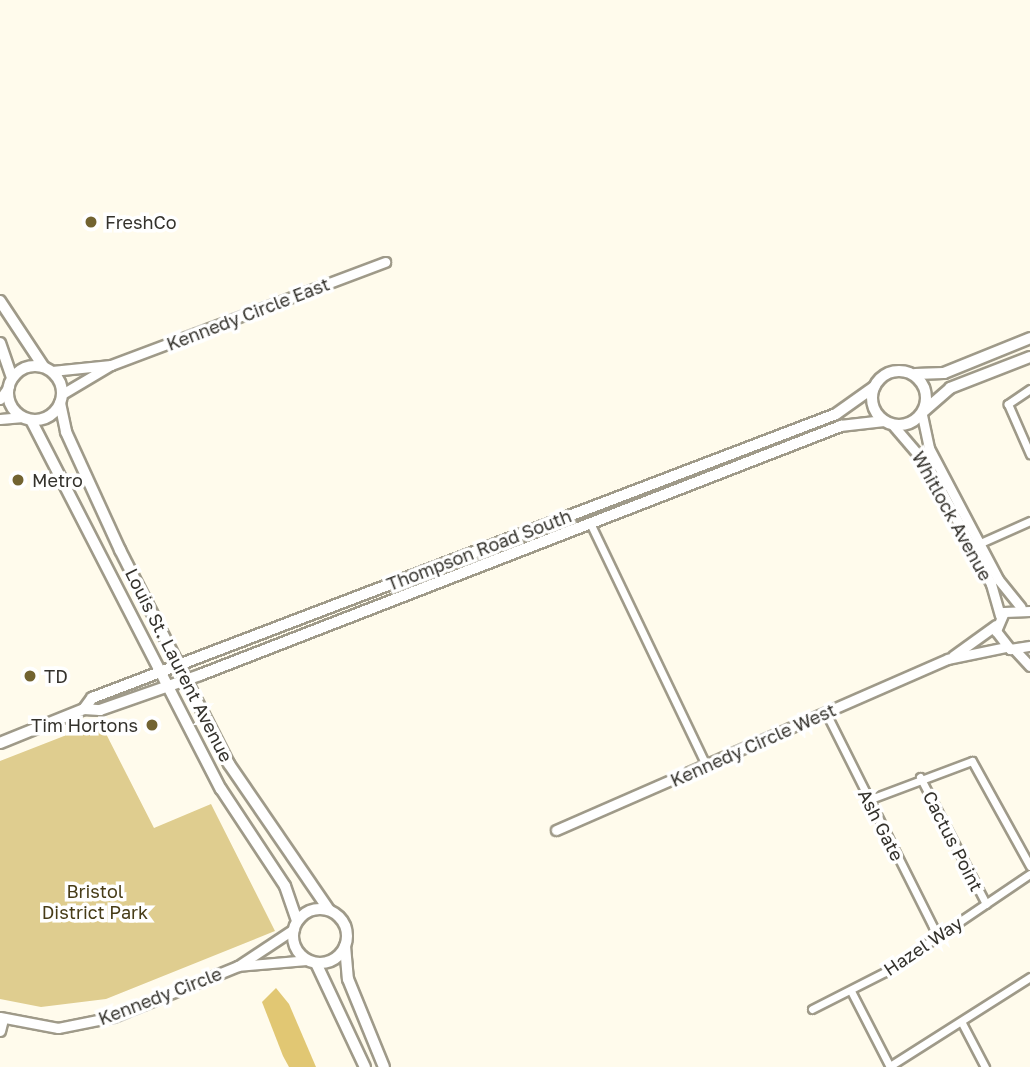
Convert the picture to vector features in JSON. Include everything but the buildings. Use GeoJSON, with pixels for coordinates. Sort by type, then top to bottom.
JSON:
{"type":"FeatureCollection","features":[{"type":"Feature","properties":{"kind":"main road"},"geometry":{"type":"LineString","coordinates":[[0,301],[48,369],[61,399],[48,416],[27,418],[10,404],[10,382],[0,343]]}},
{"type":"Feature","properties":{"kind":"main road"},"geometry":{"type":"LineString","coordinates":[[1030,338],[944,373],[914,374],[895,370],[874,387],[873,405],[888,422],[923,413],[950,388],[1030,357]]}},
{"type":"Feature","properties":{"kind":"main road"},"geometry":{"type":"LineString","coordinates":[[10,382],[26,367],[48,369]]}},
{"type":"Feature","properties":{"kind":"main road"},"geometry":{"type":"LineString","coordinates":[[914,374],[923,385],[923,413]]}},
{"type":"Feature","properties":{"kind":"main road","name":"Thompson Road South"},"geometry":{"type":"LineString","coordinates":[[84,709],[92,698],[836,414],[874,387]]}},
{"type":"Feature","properties":{"kind":"main road","name":"Louis St. Laurent Avenue"},"geometry":{"type":"LineString","coordinates":[[61,399],[66,432],[186,680],[242,786],[329,910]]}},
{"type":"Feature","properties":{"kind":"main road","name":"Louis St. Laurent Avenue"},"geometry":{"type":"LineString","coordinates":[[27,418],[221,789],[290,894],[296,925]]}},
{"type":"Feature","properties":{"kind":"main road","name":"Thompson Road South"},"geometry":{"type":"LineString","coordinates":[[0,743],[84,709],[100,710],[186,680],[856,421],[888,422]]}},
{"type":"Feature","properties":{"kind":"main road"},"geometry":{"type":"LineString","coordinates":[[365,1067],[312,961],[296,947],[296,925],[311,910],[329,910],[343,920],[348,979],[384,1067]]}},
{"type":"Feature","properties":{"kind":"main road"},"geometry":{"type":"LineString","coordinates":[[312,961],[334,959],[345,946]]}},
{"type":"Feature","properties":{"kind":"street","name":"Kennedy Circle East"},"geometry":{"type":"LineString","coordinates":[[61,399],[111,365],[385,262]]}},
{"type":"Feature","properties":{"kind":"street","name":"Kennedy Circle East"},"geometry":{"type":"LineString","coordinates":[[48,369],[111,365]]}},
{"type":"Feature","properties":{"kind":"street"},"geometry":{"type":"LineString","coordinates":[[0,399],[10,382]]}},
{"type":"Feature","properties":{"kind":"street"},"geometry":{"type":"LineString","coordinates":[[1030,389],[1008,404],[1030,454]]}},
{"type":"Feature","properties":{"kind":"street","name":"Whitlock Avenue"},"geometry":{"type":"LineString","coordinates":[[923,413],[926,442],[979,544],[1026,609]]}},
{"type":"Feature","properties":{"kind":"street"},"geometry":{"type":"LineString","coordinates":[[0,419],[27,418]]}},
{"type":"Feature","properties":{"kind":"street","name":"Whitlock Avenue"},"geometry":{"type":"LineString","coordinates":[[888,422],[928,466],[970,548],[1010,648]]}},
{"type":"Feature","properties":{"kind":"street"},"geometry":{"type":"LineString","coordinates":[[970,548],[1030,522]]}},
{"type":"Feature","properties":{"kind":"street"},"geometry":{"type":"LineString","coordinates":[[591,525],[706,765]]}},
{"type":"Feature","properties":{"kind":"street","name":"Kennedy Circle West"},"geometry":{"type":"LineString","coordinates":[[556,830],[948,659],[998,621],[1026,609]]}},
{"type":"Feature","properties":{"kind":"street","name":"Kennedy Circle West"},"geometry":{"type":"LineString","coordinates":[[948,659],[1030,646]]}},
{"type":"Feature","properties":{"kind":"street"},"geometry":{"type":"LineString","coordinates":[[1010,648],[1030,666]]}},
{"type":"Feature","properties":{"kind":"street","name":"Ash Gate"},"geometry":{"type":"LineString","coordinates":[[827,713],[938,937]]}},
{"type":"Feature","properties":{"kind":"street"},"geometry":{"type":"LineString","coordinates":[[868,800],[920,777],[972,761],[1030,866]]}},
{"type":"Feature","properties":{"kind":"street","name":"Cactus Point"},"geometry":{"type":"LineString","coordinates":[[920,777],[986,904]]}},
{"type":"Feature","properties":{"kind":"street","name":"Hazel Way"},"geometry":{"type":"LineString","coordinates":[[812,1009],[851,991],[938,937],[1030,874]]}},
{"type":"Feature","properties":{"kind":"street","name":"Kennedy Circle"},"geometry":{"type":"LineString","coordinates":[[1,1018],[58,1028],[86,1024],[237,966],[296,925]]}},
{"type":"Feature","properties":{"kind":"street","name":"Kennedy Circle"},"geometry":{"type":"LineString","coordinates":[[237,966],[312,961]]}},
{"type":"Feature","properties":{"kind":"street"},"geometry":{"type":"LineString","coordinates":[[851,991],[890,1067],[1030,977]]}},
{"type":"Feature","properties":{"kind":"street"},"geometry":{"type":"LineString","coordinates":[[0,1031],[1,1018]]}},
{"type":"Feature","properties":{"kind":"street"},"geometry":{"type":"LineString","coordinates":[[962,1023],[985,1067]]}},
{"type":"Feature","properties":{"kind":"green space","name":"Bristol District Park"},"geometry":{"type":"Polygon","coordinates":[[[100,722],[154,828],[211,804],[275,931],[106,999],[41,1007],[0,999],[0,761],[100,722]]]}},
{"type":"Feature","properties":{"kind":"shaded area"},"geometry":{"type":"Polygon","coordinates":[[[276,988],[289,1004],[316,1067],[289,1067],[283,1056],[262,1002],[276,988]]]}},
{"type":"Feature","properties":{"kind":"place","name":"FreshCo"},"geometry":{"type":"Point","coordinates":[91,222]}},
{"type":"Feature","properties":{"kind":"place","name":"Metro"},"geometry":{"type":"Point","coordinates":[18,480]}},
{"type":"Feature","properties":{"kind":"place","name":"TD"},"geometry":{"type":"Point","coordinates":[30,676]}},
{"type":"Feature","properties":{"kind":"place","name":"Tim Hortons"},"geometry":{"type":"Point","coordinates":[152,725]}}]}
